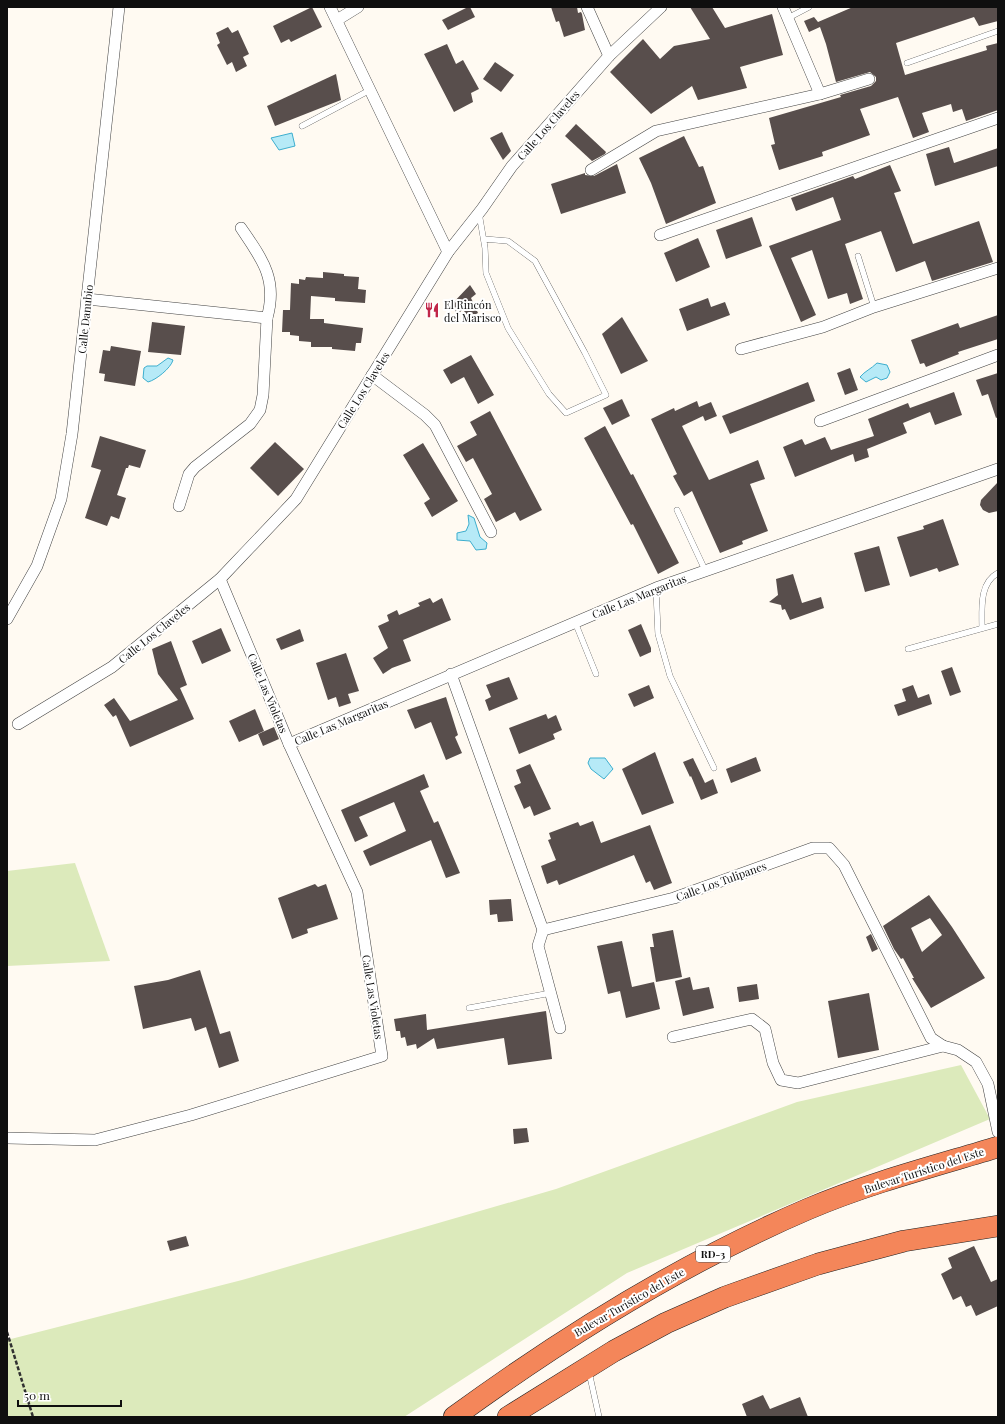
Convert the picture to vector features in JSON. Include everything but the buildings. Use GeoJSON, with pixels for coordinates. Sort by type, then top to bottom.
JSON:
{"type":"FeatureCollection","features":[{"type":"Feature","properties":{"kind":"highway","name":"Bulevar Turístico del Este"},"geometry":{"type":"LineString","coordinates":[[454,1417],[552,1348],[625,1302],[713,1254],[809,1208],[889,1180],[998,1146]]}},
{"type":"Feature","properties":{"kind":"highway"},"geometry":{"type":"LineString","coordinates":[[508,1417],[588,1367],[666,1323],[725,1297],[818,1264],[904,1241],[998,1226]]}},
{"type":"Feature","properties":{"kind":"street","name":"Calle Danubio"},"geometry":{"type":"LineString","coordinates":[[7,619],[37,566],[61,499],[72,434],[119,7]]}},
{"type":"Feature","properties":{"kind":"street"},"geometry":{"type":"LineString","coordinates":[[330,7],[448,252]]}},
{"type":"Feature","properties":{"kind":"street"},"geometry":{"type":"LineString","coordinates":[[337,20],[358,7]]}},
{"type":"Feature","properties":{"kind":"street"},"geometry":{"type":"LineString","coordinates":[[587,7],[609,56]]}},
{"type":"Feature","properties":{"kind":"street","name":"Calle Los Claveles"},"geometry":{"type":"LineString","coordinates":[[18,724],[112,668],[220,579],[296,499],[448,252],[479,213],[512,166],[609,56],[662,7]]}},
{"type":"Feature","properties":{"kind":"street"},"geometry":{"type":"LineString","coordinates":[[783,7],[820,94]]}},
{"type":"Feature","properties":{"kind":"street"},"geometry":{"type":"LineString","coordinates":[[591,170],[656,131],[820,94],[869,79]]}},
{"type":"Feature","properties":{"kind":"street"},"geometry":{"type":"LineString","coordinates":[[660,235],[998,118]]}},
{"type":"Feature","properties":{"kind":"street"},"geometry":{"type":"LineString","coordinates":[[179,506],[189,474],[195,467],[250,424],[260,410],[263,395],[267,318],[271,306],[269,276],[262,259],[241,228]]}},
{"type":"Feature","properties":{"kind":"street"},"geometry":{"type":"LineString","coordinates":[[741,349],[823,327],[874,307],[998,268]]}},
{"type":"Feature","properties":{"kind":"street"},"geometry":{"type":"LineString","coordinates":[[87,299],[267,318]]}},
{"type":"Feature","properties":{"kind":"street"},"geometry":{"type":"LineString","coordinates":[[820,421],[998,355]]}},
{"type":"Feature","properties":{"kind":"street"},"geometry":{"type":"LineString","coordinates":[[372,376],[425,415],[435,425],[491,532]]}},
{"type":"Feature","properties":{"kind":"street","name":"Calle Las Margaritas"},"geometry":{"type":"LineString","coordinates":[[289,744],[656,588],[998,469]]}},
{"type":"Feature","properties":{"kind":"street","name":"Calle Las Violetas"},"geometry":{"type":"LineString","coordinates":[[7,1138],[94,1140],[191,1115],[382,1056],[357,892],[289,744],[220,579]]}},
{"type":"Feature","properties":{"kind":"street"},"geometry":{"type":"LineString","coordinates":[[451,674],[543,930],[538,946],[560,1028]]}},
{"type":"Feature","properties":{"kind":"street","name":"Calle Los Tulipanes"},"geometry":{"type":"LineString","coordinates":[[543,930],[674,898],[813,848],[829,848],[844,865],[931,1038],[943,1046],[958,1050],[976,1062],[988,1084],[998,1132]]}},
{"type":"Feature","properties":{"kind":"street"},"geometry":{"type":"LineString","coordinates":[[673,1037],[752,1019],[765,1029],[773,1063],[781,1080],[798,1084],[943,1046]]}},
{"type":"Feature","properties":{"kind":"lane"},"geometry":{"type":"LineString","coordinates":[[788,18],[809,7]]}},
{"type":"Feature","properties":{"kind":"lane"},"geometry":{"type":"LineString","coordinates":[[908,62],[998,31]]}},
{"type":"Feature","properties":{"kind":"lane"},"geometry":{"type":"LineString","coordinates":[[302,126],[370,90]]}},
{"type":"Feature","properties":{"kind":"lane"},"geometry":{"type":"LineString","coordinates":[[479,213],[484,239],[486,273],[508,328],[549,394],[566,414],[606,395],[535,261],[508,241],[484,239]]}},
{"type":"Feature","properties":{"kind":"lane"},"geometry":{"type":"LineString","coordinates":[[858,256],[874,307]]}},
{"type":"Feature","properties":{"kind":"lane"},"geometry":{"type":"LineString","coordinates":[[677,510],[706,570]]}},
{"type":"Feature","properties":{"kind":"lane"},"geometry":{"type":"LineString","coordinates":[[982,628],[982,597],[988,581],[998,573]]}},
{"type":"Feature","properties":{"kind":"lane"},"geometry":{"type":"LineString","coordinates":[[656,588],[658,634],[670,676],[714,768]]}},
{"type":"Feature","properties":{"kind":"lane"},"geometry":{"type":"LineString","coordinates":[[575,622],[596,674]]}},
{"type":"Feature","properties":{"kind":"lane"},"geometry":{"type":"LineString","coordinates":[[908,649],[998,624]]}},
{"type":"Feature","properties":{"kind":"lane"},"geometry":{"type":"LineString","coordinates":[[470,1008],[551,993]]}},
{"type":"Feature","properties":{"kind":"lane"},"geometry":{"type":"LineString","coordinates":[[588,1367],[599,1417]]}},
{"type":"Feature","properties":{"kind":"path"},"geometry":{"type":"LineString","coordinates":[[7,1332],[32,1417]]}},
{"type":"Feature","properties":{"kind":"green space"},"geometry":{"type":"Polygon","coordinates":[[[75,863],[110,961],[7,966],[7,871],[75,863]]]}},
{"type":"Feature","properties":{"kind":"green space"},"geometry":{"type":"Polygon","coordinates":[[[961,1065],[990,1119],[627,1273],[404,1417],[7,1417],[7,1340],[242,1280],[556,1189],[797,1102],[961,1065]]]}},
{"type":"Feature","properties":{"kind":"water"},"geometry":{"type":"Polygon","coordinates":[[[292,133],[295,146],[279,150],[271,138],[292,133]]]}},
{"type":"Feature","properties":{"kind":"water"},"geometry":{"type":"Polygon","coordinates":[[[168,358],[173,360],[172,363],[163,373],[148,382],[143,378],[144,368],[147,366],[157,366],[168,358]]]}},
{"type":"Feature","properties":{"kind":"water"},"geometry":{"type":"Polygon","coordinates":[[[877,363],[887,365],[890,372],[887,378],[881,380],[876,377],[866,382],[860,377],[873,367],[877,363]]]}},
{"type":"Feature","properties":{"kind":"water"},"geometry":{"type":"Polygon","coordinates":[[[468,515],[474,518],[480,537],[487,543],[486,549],[476,550],[470,541],[457,540],[457,533],[466,531],[469,524],[468,515]]]}},
{"type":"Feature","properties":{"kind":"water"},"geometry":{"type":"Polygon","coordinates":[[[590,758],[605,758],[613,769],[604,779],[591,769],[588,763],[590,758]]]}},
{"type":"Feature","properties":{"kind":"place","name":"El Rincón del Marisco"},"geometry":{"type":"Point","coordinates":[432,310]}}]}
